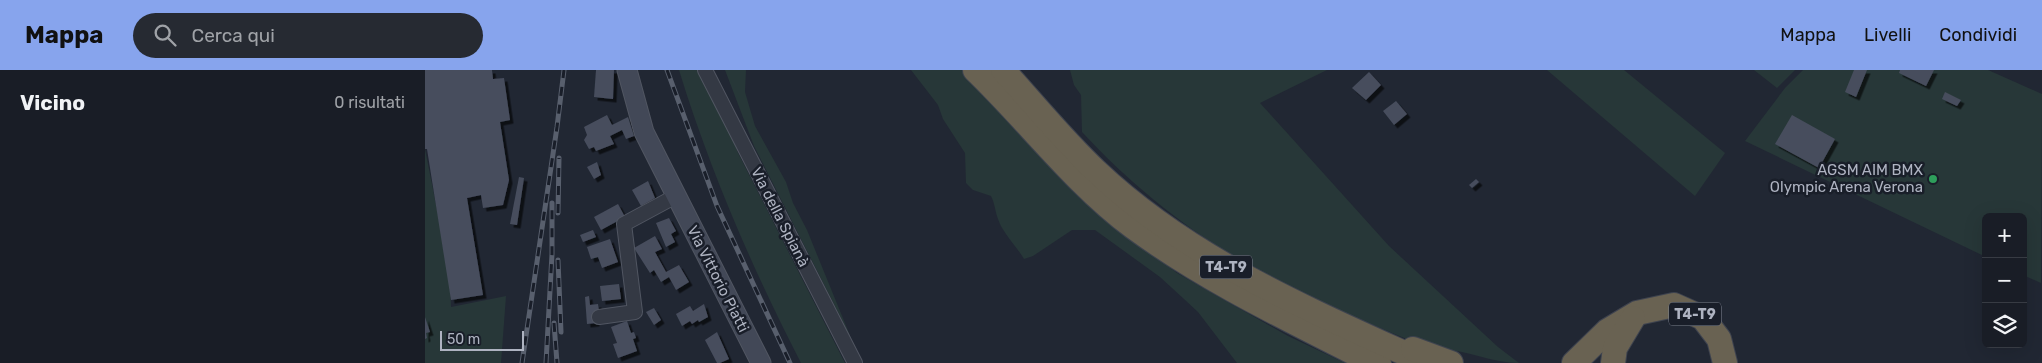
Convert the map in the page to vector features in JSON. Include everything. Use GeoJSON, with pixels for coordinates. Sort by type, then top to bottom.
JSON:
{"type":"FeatureCollection","features":[{"type":"Feature","properties":{"kind":"highway","name":"T4-T9"},"geometry":{"type":"LineString","coordinates":[[975,70],[1085,184],[1132,226],[1229,290],[1360,356],[1379,363]]}},
{"type":"Feature","properties":{"kind":"highway","name":"T4-T9"},"geometry":{"type":"LineString","coordinates":[[1003,70],[1096,171],[1141,208],[1227,267],[1287,299],[1426,363]]}},
{"type":"Feature","properties":{"kind":"highway","name":"T4-T9"},"geometry":{"type":"LineString","coordinates":[[1287,299],[1451,363]]}},
{"type":"Feature","properties":{"kind":"highway","name":"T4-T9"},"geometry":{"type":"LineString","coordinates":[[1574,363],[1607,331],[1637,313],[1673,305],[1703,318],[1719,339],[1725,363]]}},
{"type":"Feature","properties":{"kind":"highway"},"geometry":{"type":"LineString","coordinates":[[1613,363],[1615,348],[1623,331],[1637,313]]}},
{"type":"Feature","properties":{"kind":"street","name":"Via Vittorio Piatti"},"geometry":{"type":"LineString","coordinates":[[627,70],[644,132],[761,363]]}},
{"type":"Feature","properties":{"kind":"street","name":"Via della Spianà"},"geometry":{"type":"LineString","coordinates":[[705,70],[855,363]]}},
{"type":"Feature","properties":{"kind":"street"},"geometry":{"type":"LineString","coordinates":[[599,317],[635,312],[624,224],[676,196]]}},
{"type":"Feature","properties":{"kind":"shaded area"},"geometry":{"type":"Polygon","coordinates":[[[679,70],[707,70],[738,153],[845,363],[801,363],[749,256],[734,220],[704,145],[679,70]]]}},
{"type":"Feature","properties":{"kind":"shaded area"},"geometry":{"type":"Polygon","coordinates":[[[725,70],[746,70],[745,92],[755,126],[786,182],[793,203],[807,230],[851,338],[754,146],[725,70]]]}},
{"type":"Feature","properties":{"kind":"shaded area"},"geometry":{"type":"Polygon","coordinates":[[[911,70],[963,70],[1076,188],[1137,242],[1177,273],[1288,336],[1345,363],[1237,363],[1198,312],[1160,277],[1095,230],[1072,230],[1033,256],[1024,259],[1000,224],[991,196],[973,190],[966,183],[965,153],[943,119],[938,105],[911,70]]]}},
{"type":"Feature","properties":{"kind":"shaded area"},"geometry":{"type":"Polygon","coordinates":[[[1070,70],[1327,70],[1260,103],[1389,246],[1498,347],[1519,363],[1498,361],[1455,351],[1434,350],[1309,297],[1217,246],[1175,217],[1136,185],[1082,132],[1081,95],[1074,85],[1070,70]]]}},
{"type":"Feature","properties":{"kind":"shaded area"},"geometry":{"type":"Polygon","coordinates":[[[1547,70],[1624,70],[1725,153],[1695,196],[1547,70]]]}},
{"type":"Feature","properties":{"kind":"shaded area"},"geometry":{"type":"Polygon","coordinates":[[[1754,70],[1795,70],[1777,88],[1754,70]]]}},
{"type":"Feature","properties":{"kind":"shaded area","name":"AGSM AIM BMX Olympic Arena Verona"},"geometry":{"type":"Polygon","coordinates":[[[1803,70],[1988,70],[2042,94],[2041,283],[2027,277],[2027,213],[1982,213],[1982,255],[1745,141],[1785,88],[1803,70]]]}},
{"type":"Feature","properties":{"kind":"shaded area"},"geometry":{"type":"Polygon","coordinates":[[[425,149],[450,275],[451,307],[506,296],[501,363],[425,363],[425,149]]]}},
{"type":"Feature","properties":{"kind":"building"},"geometry":{"type":"Polygon","coordinates":[[[425,70],[492,70],[493,79],[504,78],[510,120],[500,122],[509,180],[503,205],[483,208],[481,195],[467,198],[483,295],[451,300],[427,149],[425,149],[425,70]]]}},
{"type":"Feature","properties":{"kind":"building"},"geometry":{"type":"Polygon","coordinates":[[[596,70],[614,70],[613,99],[594,97],[596,70]]]}},
{"type":"Feature","properties":{"kind":"building"},"geometry":{"type":"Polygon","coordinates":[[[1854,70],[1867,70],[1856,97],[1845,92],[1854,70]]]}},
{"type":"Feature","properties":{"kind":"building"},"geometry":{"type":"Polygon","coordinates":[[[1900,70],[1934,70],[1926,86],[1899,73],[1900,70]]]}},
{"type":"Feature","properties":{"kind":"building"},"geometry":{"type":"Polygon","coordinates":[[[1369,72],[1381,85],[1366,100],[1352,88],[1369,72]]]}},
{"type":"Feature","properties":{"kind":"building"},"geometry":{"type":"Polygon","coordinates":[[[1945,92],[1961,100],[1957,106],[1942,99],[1945,92]]]}},
{"type":"Feature","properties":{"kind":"building"},"geometry":{"type":"Polygon","coordinates":[[[1396,101],[1407,114],[1394,125],[1383,111],[1396,101]]]}},
{"type":"Feature","properties":{"kind":"building"},"geometry":{"type":"Polygon","coordinates":[[[607,115],[612,125],[628,117],[634,136],[626,139],[622,130],[610,136],[614,144],[596,151],[594,147],[589,149],[584,140],[587,135],[584,127],[607,115]]]}},
{"type":"Feature","properties":{"kind":"building"},"geometry":{"type":"Polygon","coordinates":[[[1792,115],[1835,139],[1819,168],[1775,144],[1792,115]]]}},
{"type":"Feature","properties":{"kind":"building"},"geometry":{"type":"Polygon","coordinates":[[[597,162],[601,175],[594,179],[587,167],[597,162]]]}},
{"type":"Feature","properties":{"kind":"building"},"geometry":{"type":"Polygon","coordinates":[[[519,177],[524,178],[517,225],[510,224],[519,177]]]}},
{"type":"Feature","properties":{"kind":"building"},"geometry":{"type":"Polygon","coordinates":[[[1476,179],[1479,182],[1472,188],[1469,185],[1476,179]]]}},
{"type":"Feature","properties":{"kind":"building"},"geometry":{"type":"Polygon","coordinates":[[[648,181],[655,198],[641,206],[632,190],[648,181]]]}},
{"type":"Feature","properties":{"kind":"building"},"geometry":{"type":"Polygon","coordinates":[[[618,204],[625,217],[601,230],[594,217],[618,204]]]}},
{"type":"Feature","properties":{"kind":"building"},"geometry":{"type":"Polygon","coordinates":[[[669,218],[676,231],[671,234],[675,242],[666,247],[656,223],[669,218]]]}},
{"type":"Feature","properties":{"kind":"building"},"geometry":{"type":"Polygon","coordinates":[[[593,230],[596,237],[583,242],[580,235],[593,230]]]}},
{"type":"Feature","properties":{"kind":"building"},"geometry":{"type":"Polygon","coordinates":[[[655,236],[662,249],[655,252],[666,272],[679,265],[689,282],[676,290],[669,277],[661,282],[654,270],[650,273],[634,248],[655,236]]]}},
{"type":"Feature","properties":{"kind":"building"},"geometry":{"type":"Polygon","coordinates":[[[610,239],[618,262],[602,268],[598,257],[591,259],[587,247],[610,239]]]}},
{"type":"Feature","properties":{"kind":"building"},"geometry":{"type":"Polygon","coordinates":[[[619,284],[621,299],[602,301],[600,286],[619,284]]]}},
{"type":"Feature","properties":{"kind":"building"},"geometry":{"type":"Polygon","coordinates":[[[589,296],[590,305],[598,304],[599,311],[594,312],[596,323],[587,324],[585,297],[589,296]]]}},
{"type":"Feature","properties":{"kind":"building"},"geometry":{"type":"Polygon","coordinates":[[[704,304],[708,317],[692,324],[690,321],[682,326],[676,314],[690,306],[693,311],[704,304]]]}},
{"type":"Feature","properties":{"kind":"building"},"geometry":{"type":"Polygon","coordinates":[[[654,308],[661,320],[654,325],[646,312],[654,308]]]}},
{"type":"Feature","properties":{"kind":"building"},"geometry":{"type":"Polygon","coordinates":[[[425,317],[430,332],[426,333],[427,338],[425,339],[425,317]]]}},
{"type":"Feature","properties":{"kind":"building"},"geometry":{"type":"Polygon","coordinates":[[[627,321],[631,333],[634,332],[636,338],[633,339],[637,351],[618,358],[613,344],[617,343],[611,327],[627,321]]]}},
{"type":"Feature","properties":{"kind":"building"},"geometry":{"type":"Polygon","coordinates":[[[717,332],[729,359],[720,363],[717,363],[705,340],[717,332]]]}},
{"type":"Feature","properties":{"kind":"railway"},"geometry":{"type":"LineString","coordinates":[[522,363],[564,70]]}},
{"type":"Feature","properties":{"kind":"railway"},"geometry":{"type":"LineString","coordinates":[[667,70],[717,206],[790,363]]}},
{"type":"Feature","properties":{"kind":"railway"},"geometry":{"type":"LineString","coordinates":[[558,213],[559,158]]}},
{"type":"Feature","properties":{"kind":"railway"},"geometry":{"type":"LineString","coordinates":[[546,363],[552,254],[552,203]]}},
{"type":"Feature","properties":{"kind":"railway"},"geometry":{"type":"LineString","coordinates":[[558,260],[561,332]]}},
{"type":"Feature","properties":{"kind":"railway"},"geometry":{"type":"LineString","coordinates":[[554,323],[557,363]]}},
{"type":"Feature","properties":{"kind":"place","name":"AGSM AIM BMX Olympic Arena Verona"},"geometry":{"type":"Point","coordinates":[1933,179]}}]}
